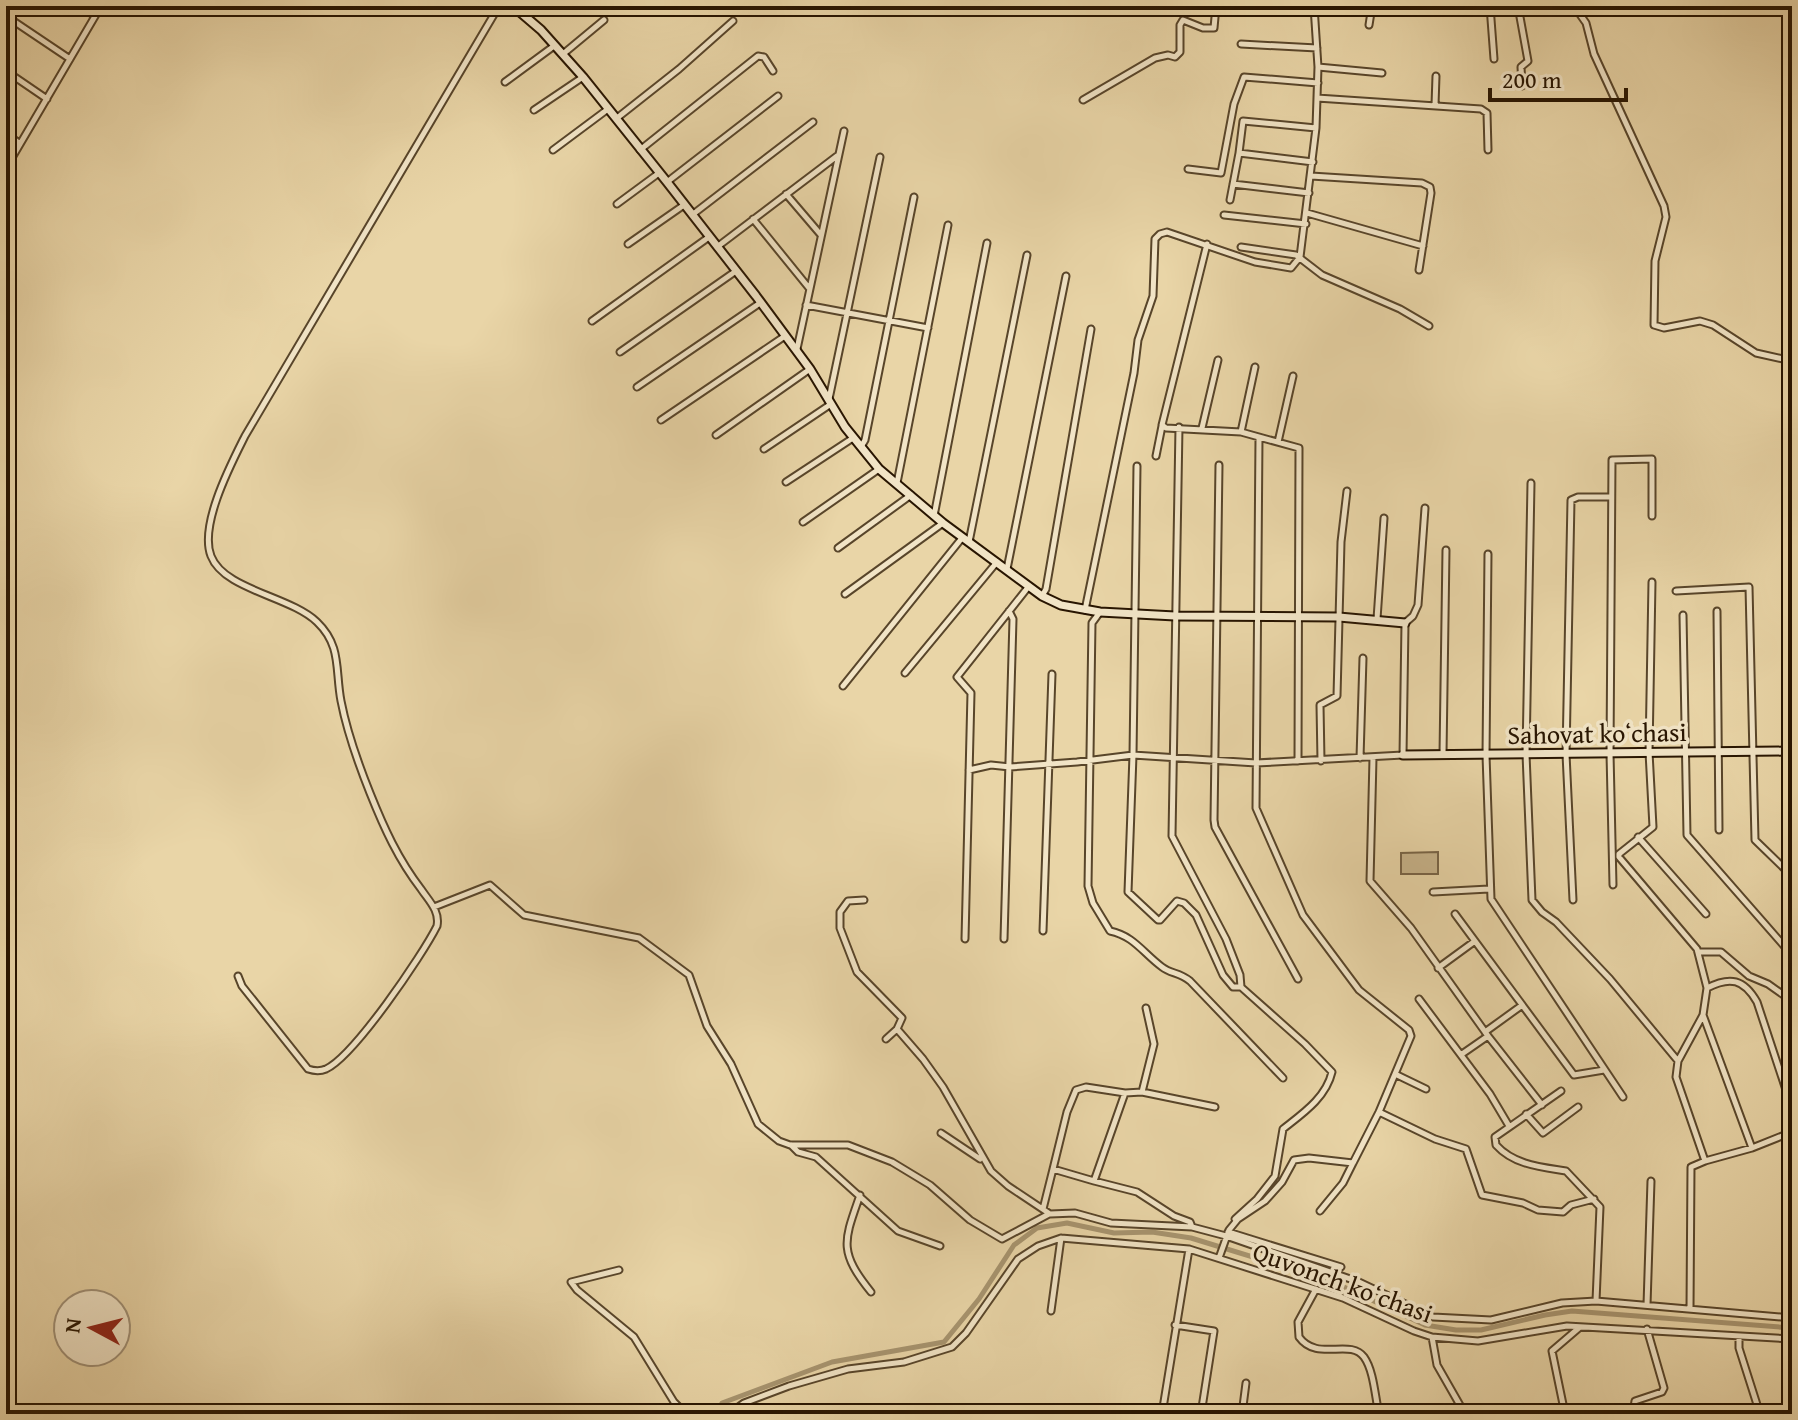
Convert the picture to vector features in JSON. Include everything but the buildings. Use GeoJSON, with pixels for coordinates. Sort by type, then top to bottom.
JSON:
{"type":"FeatureCollection","features":[{"type":"Feature","properties":{"kind":"street"},"geometry":{"type":"LineString","coordinates":[[80,6],[95,16]]}},
{"type":"Feature","properties":{"kind":"street"},"geometry":{"type":"LineString","coordinates":[[6,168],[101,6]]}},
{"type":"Feature","properties":{"kind":"street"},"geometry":{"type":"LineString","coordinates":[[238,976],[242,986],[308,1069],[326,1069],[353,1046],[404,978],[437,926],[438,913],[404,867],[384,829],[358,763],[341,702],[338,658],[330,638],[315,620],[300,610],[221,571],[211,557],[207,538],[226,477],[245,436],[499,6]]}},
{"type":"Feature","properties":{"kind":"street"},"geometry":{"type":"LineString","coordinates":[[513,6],[583,77],[667,182],[810,369],[853,438],[879,469],[934,516],[1042,596],[1061,605],[1100,612],[1216,617],[1339,617],[1405,623]]}},
{"type":"Feature","properties":{"kind":"street"},"geometry":{"type":"LineString","coordinates":[[1083,100],[1155,58],[1175,57],[1180,52],[1180,25],[1183,20],[1203,28],[1214,28],[1216,6]]}},
{"type":"Feature","properties":{"kind":"street"},"geometry":{"type":"LineString","coordinates":[[1085,610],[1134,373],[1138,340],[1153,296],[1155,239],[1167,232],[1255,262],[1291,268],[1300,257],[1316,128],[1318,67],[1314,6]]}},
{"type":"Feature","properties":{"kind":"street"},"geometry":{"type":"LineString","coordinates":[[1369,25],[1372,6]]}},
{"type":"Feature","properties":{"kind":"street"},"geometry":{"type":"LineString","coordinates":[[1490,6],[1494,59]]}},
{"type":"Feature","properties":{"kind":"street"},"geometry":{"type":"LineString","coordinates":[[1518,6],[1528,61],[1521,67],[1522,86]]}},
{"type":"Feature","properties":{"kind":"street"},"geometry":{"type":"LineString","coordinates":[[1574,6],[1586,23],[1594,54],[1664,206],[1666,217],[1655,261],[1654,325],[1664,328],[1700,321],[1713,325],[1756,353],[1792,361]]}},
{"type":"Feature","properties":{"kind":"street"},"geometry":{"type":"LineString","coordinates":[[6,16],[70,59]]}},
{"type":"Feature","properties":{"kind":"street"},"geometry":{"type":"LineString","coordinates":[[562,55],[604,20]]}},
{"type":"Feature","properties":{"kind":"street"},"geometry":{"type":"LineString","coordinates":[[616,119],[733,21]]}},
{"type":"Feature","properties":{"kind":"street"},"geometry":{"type":"LineString","coordinates":[[1241,44],[1317,48]]}},
{"type":"Feature","properties":{"kind":"street"},"geometry":{"type":"LineString","coordinates":[[505,82],[554,46]]}},
{"type":"Feature","properties":{"kind":"street"},"geometry":{"type":"LineString","coordinates":[[640,150],[758,56],[764,57],[773,71]]}},
{"type":"Feature","properties":{"kind":"street"},"geometry":{"type":"LineString","coordinates":[[1318,67],[1382,73]]}},
{"type":"Feature","properties":{"kind":"street"},"geometry":{"type":"LineString","coordinates":[[6,71],[47,99]]}},
{"type":"Feature","properties":{"kind":"street"},"geometry":{"type":"LineString","coordinates":[[1435,105],[1436,76]]}},
{"type":"Feature","properties":{"kind":"street"},"geometry":{"type":"LineString","coordinates":[[534,110],[583,77]]}},
{"type":"Feature","properties":{"kind":"street"},"geometry":{"type":"LineString","coordinates":[[1188,169],[1221,173],[1234,104],[1244,77],[1318,83]]}},
{"type":"Feature","properties":{"kind":"street"},"geometry":{"type":"LineString","coordinates":[[667,182],[778,96]]}},
{"type":"Feature","properties":{"kind":"street"},"geometry":{"type":"LineString","coordinates":[[1317,98],[1485,110],[1488,150]]}},
{"type":"Feature","properties":{"kind":"street"},"geometry":{"type":"LineString","coordinates":[[553,150],[608,109]]}},
{"type":"Feature","properties":{"kind":"street"},"geometry":{"type":"LineString","coordinates":[[1230,200],[1243,121],[1316,128]]}},
{"type":"Feature","properties":{"kind":"street"},"geometry":{"type":"LineString","coordinates":[[692,215],[813,122]]}},
{"type":"Feature","properties":{"kind":"street"},"geometry":{"type":"LineString","coordinates":[[796,352],[844,131]]}},
{"type":"Feature","properties":{"kind":"street"},"geometry":{"type":"LineString","coordinates":[[6,133],[20,144]]}},
{"type":"Feature","properties":{"kind":"street"},"geometry":{"type":"LineString","coordinates":[[1239,153],[1313,162]]}},
{"type":"Feature","properties":{"kind":"street"},"geometry":{"type":"LineString","coordinates":[[717,247],[839,155]]}},
{"type":"Feature","properties":{"kind":"street"},"geometry":{"type":"LineString","coordinates":[[764,449],[830,402],[880,157]]}},
{"type":"Feature","properties":{"kind":"street"},"geometry":{"type":"LineString","coordinates":[[617,204],[659,173]]}},
{"type":"Feature","properties":{"kind":"street"},"geometry":{"type":"LineString","coordinates":[[1311,176],[1422,183],[1430,187],[1419,270]]}},
{"type":"Feature","properties":{"kind":"street"},"geometry":{"type":"LineString","coordinates":[[1233,184],[1309,193]]}},
{"type":"Feature","properties":{"kind":"street"},"geometry":{"type":"LineString","coordinates":[[786,194],[821,235]]}},
{"type":"Feature","properties":{"kind":"street"},"geometry":{"type":"LineString","coordinates":[[861,448],[914,197]]}},
{"type":"Feature","properties":{"kind":"street"},"geometry":{"type":"LineString","coordinates":[[628,244],[684,205]]}},
{"type":"Feature","properties":{"kind":"street"},"geometry":{"type":"LineString","coordinates":[[1307,213],[1423,246]]}},
{"type":"Feature","properties":{"kind":"street"},"geometry":{"type":"LineString","coordinates":[[1224,215],[1306,224]]}},
{"type":"Feature","properties":{"kind":"street"},"geometry":{"type":"LineString","coordinates":[[753,219],[810,289]]}},
{"type":"Feature","properties":{"kind":"street"},"geometry":{"type":"LineString","coordinates":[[897,484],[948,225]]}},
{"type":"Feature","properties":{"kind":"street"},"geometry":{"type":"LineString","coordinates":[[592,321],[709,237]]}},
{"type":"Feature","properties":{"kind":"street"},"geometry":{"type":"LineString","coordinates":[[934,516],[987,243]]}},
{"type":"Feature","properties":{"kind":"street"},"geometry":{"type":"LineString","coordinates":[[1156,456],[1207,244]]}},
{"type":"Feature","properties":{"kind":"street"},"geometry":{"type":"LineString","coordinates":[[1241,247],[1300,257],[1322,275],[1400,309],[1429,326]]}},
{"type":"Feature","properties":{"kind":"street"},"geometry":{"type":"LineString","coordinates":[[843,686],[966,540],[1027,255]]}},
{"type":"Feature","properties":{"kind":"street"},"geometry":{"type":"LineString","coordinates":[[620,352],[736,271]]}},
{"type":"Feature","properties":{"kind":"street"},"geometry":{"type":"LineString","coordinates":[[1007,569],[1066,276]]}},
{"type":"Feature","properties":{"kind":"street"},"geometry":{"type":"LineString","coordinates":[[637,387],[760,303]]}},
{"type":"Feature","properties":{"kind":"street"},"geometry":{"type":"LineString","coordinates":[[806,305],[928,328]]}},
{"type":"Feature","properties":{"kind":"street"},"geometry":{"type":"LineString","coordinates":[[1042,596],[1046,589],[1072,449],[1091,329]]}},
{"type":"Feature","properties":{"kind":"street"},"geometry":{"type":"LineString","coordinates":[[661,420],[785,336]]}},
{"type":"Feature","properties":{"kind":"street"},"geometry":{"type":"LineString","coordinates":[[1202,428],[1218,360]]}},
{"type":"Feature","properties":{"kind":"street"},"geometry":{"type":"LineString","coordinates":[[1241,432],[1255,367]]}},
{"type":"Feature","properties":{"kind":"street"},"geometry":{"type":"LineString","coordinates":[[716,435],[810,369]]}},
{"type":"Feature","properties":{"kind":"street"},"geometry":{"type":"LineString","coordinates":[[1278,442],[1293,376]]}},
{"type":"Feature","properties":{"kind":"street"},"geometry":{"type":"LineString","coordinates":[[1162,425],[1166,428],[1241,432],[1299,448],[1298,761]]}},
{"type":"Feature","properties":{"kind":"street"},"geometry":{"type":"LineString","coordinates":[[1179,427],[1172,836],[1226,939],[1240,975],[1241,987]]}},
{"type":"Feature","properties":{"kind":"street"},"geometry":{"type":"LineString","coordinates":[[786,482],[853,438]]}},
{"type":"Feature","properties":{"kind":"street"},"geometry":{"type":"LineString","coordinates":[[1259,438],[1256,808],[1303,915],[1359,990],[1409,1030],[1411,1036],[1379,1112],[1343,1183],[1320,1211]]}},
{"type":"Feature","properties":{"kind":"street"},"geometry":{"type":"LineString","coordinates":[[1613,885],[1610,753],[1612,460],[1652,459],[1652,516]]}},
{"type":"Feature","properties":{"kind":"street"},"geometry":{"type":"LineString","coordinates":[[1219,465],[1215,827],[1298,979]]}},
{"type":"Feature","properties":{"kind":"street"},"geometry":{"type":"LineString","coordinates":[[1137,466],[1128,892],[1158,920],[1177,901],[1190,908],[1223,975],[1233,987],[1241,987],[1332,1072],[1331,1078],[1303,1116],[1283,1129],[1275,1176],[1257,1199],[1237,1216],[1219,1258]]}},
{"type":"Feature","properties":{"kind":"street"},"geometry":{"type":"LineString","coordinates":[[803,522],[879,469]]}},
{"type":"Feature","properties":{"kind":"street"},"geometry":{"type":"LineString","coordinates":[[1531,483],[1526,754],[1534,904],[1556,922],[1610,979],[1678,1061]]}},
{"type":"Feature","properties":{"kind":"street"},"geometry":{"type":"LineString","coordinates":[[1321,761],[1320,705],[1337,696],[1341,542],[1347,491]]}},
{"type":"Feature","properties":{"kind":"street"},"geometry":{"type":"LineString","coordinates":[[838,548],[911,495]]}},
{"type":"Feature","properties":{"kind":"street"},"geometry":{"type":"LineString","coordinates":[[1573,900],[1566,754],[1571,500],[1578,497],[1611,497]]}},
{"type":"Feature","properties":{"kind":"street"},"geometry":{"type":"LineString","coordinates":[[969,770],[991,765],[1010,767],[1133,755],[1256,763],[1403,755],[1405,623],[1418,605],[1425,508]]}},
{"type":"Feature","properties":{"kind":"street"},"geometry":{"type":"LineString","coordinates":[[1377,619],[1384,518]]}},
{"type":"Feature","properties":{"kind":"street"},"geometry":{"type":"LineString","coordinates":[[845,594],[943,523]]}},
{"type":"Feature","properties":{"kind":"street"},"geometry":{"type":"LineString","coordinates":[[1443,755],[1446,550]]}},
{"type":"Feature","properties":{"kind":"street"},"geometry":{"type":"LineString","coordinates":[[1488,554],[1486,755],[1489,889],[1497,908],[1623,1097]]}},
{"type":"Feature","properties":{"kind":"street"},"geometry":{"type":"LineString","coordinates":[[905,673],[997,562]]}},
{"type":"Feature","properties":{"kind":"street"},"geometry":{"type":"LineString","coordinates":[[1652,582],[1649,752],[1653,827],[1638,837],[1619,857],[1698,952],[1707,988],[1703,1015],[1678,1061],[1676,1077],[1705,1161]]}},
{"type":"Feature","properties":{"kind":"street"},"geometry":{"type":"LineString","coordinates":[[965,939],[971,693],[957,677],[1029,586]]}},
{"type":"Feature","properties":{"kind":"street"},"geometry":{"type":"LineString","coordinates":[[1676,591],[1749,587],[1755,840],[1792,876]]}},
{"type":"Feature","properties":{"kind":"street"},"geometry":{"type":"LineString","coordinates":[[1004,939],[1013,619],[1009,611]]}},
{"type":"Feature","properties":{"kind":"street"},"geometry":{"type":"LineString","coordinates":[[1717,611],[1719,830]]}},
{"type":"Feature","properties":{"kind":"street"},"geometry":{"type":"LineString","coordinates":[[1100,612],[1092,623],[1088,886],[1093,903],[1110,931],[1126,934],[1163,968],[1178,972],[1190,981],[1283,1078]]}},
{"type":"Feature","properties":{"kind":"street"},"geometry":{"type":"LineString","coordinates":[[1683,615],[1687,835],[1792,955]]}},
{"type":"Feature","properties":{"kind":"street"},"geometry":{"type":"LineString","coordinates":[[1786,636],[1790,816]]}},
{"type":"Feature","properties":{"kind":"street"},"geometry":{"type":"LineString","coordinates":[[1360,758],[1363,658]]}},
{"type":"Feature","properties":{"kind":"street"},"geometry":{"type":"LineString","coordinates":[[1043,931],[1052,674]]}},
{"type":"Feature","properties":{"kind":"street","name":"Sahovat koʻchasi"},"geometry":{"type":"LineString","coordinates":[[1403,755],[1790,751]]}},
{"type":"Feature","properties":{"kind":"street"},"geometry":{"type":"LineString","coordinates":[[1373,758],[1370,881],[1411,928],[1542,1105]]}},
{"type":"Feature","properties":{"kind":"street"},"geometry":{"type":"LineString","coordinates":[[1638,837],[1706,914]]}},
{"type":"Feature","properties":{"kind":"street"},"geometry":{"type":"LineString","coordinates":[[434,908],[490,885],[524,915],[639,938],[689,975],[707,1026],[731,1064],[758,1124],[779,1141],[790,1145],[848,1145],[892,1162],[930,1185],[970,1220],[1002,1239],[1050,1214],[1075,1213],[1111,1223],[1192,1227],[1228,1233],[1341,1267]]}},
{"type":"Feature","properties":{"kind":"street"},"geometry":{"type":"LineString","coordinates":[[1433,892],[1489,889]]}},
{"type":"Feature","properties":{"kind":"street"},"geometry":{"type":"LineString","coordinates":[[864,900],[848,901],[843,905],[840,928],[859,976],[902,1018],[897,1029],[886,1039]]}},
{"type":"Feature","properties":{"kind":"street"},"geometry":{"type":"LineString","coordinates":[[1455,914],[1574,1075],[1604,1070]]}},
{"type":"Feature","properties":{"kind":"street"},"geometry":{"type":"LineString","coordinates":[[1438,968],[1475,941]]}},
{"type":"Feature","properties":{"kind":"street"},"geometry":{"type":"LineString","coordinates":[[1698,952],[1721,952],[1749,976],[1768,984],[1792,1001]]}},
{"type":"Feature","properties":{"kind":"street"},"geometry":{"type":"LineString","coordinates":[[1707,988],[1721,980],[1731,980],[1750,990],[1757,1002],[1792,1108]]}},
{"type":"Feature","properties":{"kind":"street"},"geometry":{"type":"LineString","coordinates":[[1419,999],[1462,1054],[1509,1126]]}},
{"type":"Feature","properties":{"kind":"street"},"geometry":{"type":"LineString","coordinates":[[1462,1054],[1521,1006]]}},
{"type":"Feature","properties":{"kind":"street"},"geometry":{"type":"LineString","coordinates":[[1142,1092],[1154,1044],[1146,1008]]}},
{"type":"Feature","properties":{"kind":"street"},"geometry":{"type":"LineString","coordinates":[[1703,1015],[1752,1148]]}},
{"type":"Feature","properties":{"kind":"street"},"geometry":{"type":"LineString","coordinates":[[897,1029],[943,1087],[984,1162],[995,1176],[1050,1214]]}},
{"type":"Feature","properties":{"kind":"street"},"geometry":{"type":"LineString","coordinates":[[1395,1074],[1426,1089]]}},
{"type":"Feature","properties":{"kind":"street"},"geometry":{"type":"LineString","coordinates":[[1043,1209],[1067,1112],[1076,1090],[1086,1087],[1125,1093],[1142,1092],[1215,1107]]}},
{"type":"Feature","properties":{"kind":"street"},"geometry":{"type":"LineString","coordinates":[[1561,1091],[1495,1137],[1496,1145],[1505,1153],[1545,1169],[1566,1171],[1600,1207],[1596,1301]]}},
{"type":"Feature","properties":{"kind":"street"},"geometry":{"type":"LineString","coordinates":[[1094,1181],[1125,1093]]}},
{"type":"Feature","properties":{"kind":"street"},"geometry":{"type":"LineString","coordinates":[[1526,1114],[1543,1133],[1578,1107]]}},
{"type":"Feature","properties":{"kind":"street"},"geometry":{"type":"LineString","coordinates":[[1379,1112],[1435,1139],[1466,1149],[1482,1195],[1523,1203],[1546,1212],[1563,1212],[1571,1205],[1594,1199]]}},
{"type":"Feature","properties":{"kind":"street"},"geometry":{"type":"LineString","coordinates":[[1690,1309],[1691,1167],[1792,1132]]}},
{"type":"Feature","properties":{"kind":"street"},"geometry":{"type":"LineString","coordinates":[[941,1133],[984,1162]]}},
{"type":"Feature","properties":{"kind":"street"},"geometry":{"type":"LineString","coordinates":[[790,1145],[798,1152],[816,1157],[898,1231],[940,1246]]}},
{"type":"Feature","properties":{"kind":"street"},"geometry":{"type":"LineString","coordinates":[[1228,1233],[1274,1192],[1294,1160],[1309,1158],[1353,1163]]}},
{"type":"Feature","properties":{"kind":"street"},"geometry":{"type":"LineString","coordinates":[[1053,1169],[1146,1196],[1174,1216],[1190,1222],[1192,1227]]}},
{"type":"Feature","properties":{"kind":"street"},"geometry":{"type":"LineString","coordinates":[[1647,1305],[1651,1181]]}},
{"type":"Feature","properties":{"kind":"street"},"geometry":{"type":"LineString","coordinates":[[860,1195],[846,1245],[854,1271],[871,1292]]}},
{"type":"Feature","properties":{"kind":"street"},"geometry":{"type":"LineString","coordinates":[[1228,1233],[1359,1282],[1433,1317],[1491,1320],[1562,1303],[1596,1301],[1792,1318]]}},
{"type":"Feature","properties":{"kind":"street"},"geometry":{"type":"LineString","coordinates":[[1051,1311],[1061,1238]]}},
{"type":"Feature","properties":{"kind":"street","name":"Quvonch koʻchasi"},"geometry":{"type":"LineString","coordinates":[[729,1414],[744,1403],[819,1377],[848,1369],[904,1362],[952,1347],[966,1333],[1018,1259],[1038,1246],[1061,1238],[1189,1249],[1343,1298],[1432,1337],[1478,1341],[1567,1326],[1791,1339]]}},
{"type":"Feature","properties":{"kind":"street"},"geometry":{"type":"LineString","coordinates":[[1162,1414],[1189,1249]]}},
{"type":"Feature","properties":{"kind":"street"},"geometry":{"type":"LineString","coordinates":[[619,1270],[571,1282],[634,1337],[674,1402],[686,1414]]}},
{"type":"Feature","properties":{"kind":"street"},"geometry":{"type":"LineString","coordinates":[[1316,1289],[1298,1322],[1299,1337],[1314,1349],[1351,1350],[1361,1354],[1367,1365],[1379,1414]]}},
{"type":"Feature","properties":{"kind":"street"},"geometry":{"type":"LineString","coordinates":[[1175,1325],[1214,1331],[1201,1414]]}},
{"type":"Feature","properties":{"kind":"street"},"geometry":{"type":"LineString","coordinates":[[1565,1414],[1552,1351],[1580,1327]]}},
{"type":"Feature","properties":{"kind":"street"},"geometry":{"type":"LineString","coordinates":[[1633,1414],[1635,1401],[1662,1392],[1664,1388],[1647,1329]]}},
{"type":"Feature","properties":{"kind":"street"},"geometry":{"type":"LineString","coordinates":[[1432,1337],[1437,1365],[1465,1414]]}},
{"type":"Feature","properties":{"kind":"street"},"geometry":{"type":"LineString","coordinates":[[1739,1337],[1739,1348],[1760,1414]]}},
{"type":"Feature","properties":{"kind":"street"},"geometry":{"type":"LineString","coordinates":[[1789,1386],[1791,1339]]}},
{"type":"Feature","properties":{"kind":"street"},"geometry":{"type":"LineString","coordinates":[[1242,1414],[1246,1383]]}},
{"type":"Feature","properties":{"kind":"shaded area"},"geometry":{"type":"Polygon","coordinates":[[[1438,852],[1438,874],[1401,874],[1401,853],[1438,852]]]}},
{"type":"Feature","properties":{"kind":"waterway"},"geometry":{"type":"LineString","coordinates":[[717,1414],[722,1403],[832,1362],[944,1342],[979,1299],[1014,1245],[1037,1228],[1067,1223],[1114,1233],[1152,1232],[1191,1238],[1331,1281],[1425,1325],[1456,1330],[1481,1330],[1572,1311],[1792,1328]]}}]}
